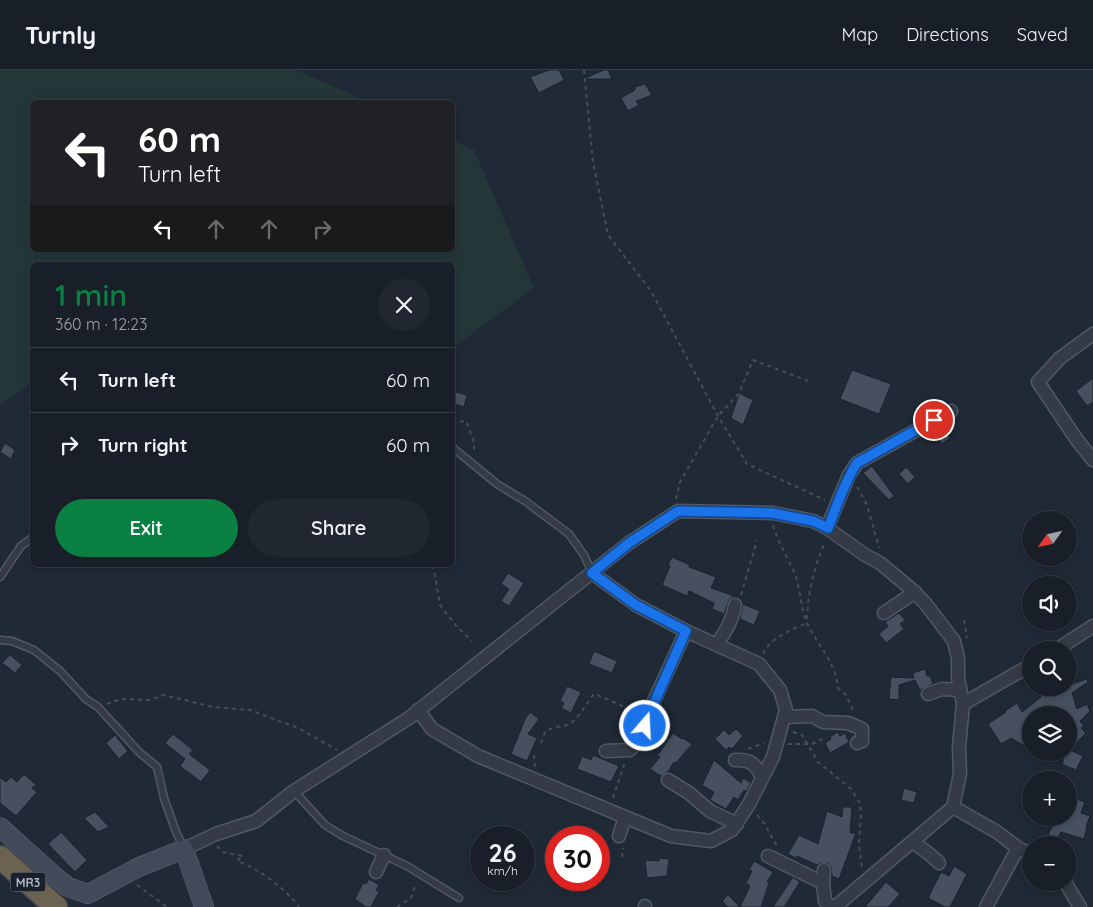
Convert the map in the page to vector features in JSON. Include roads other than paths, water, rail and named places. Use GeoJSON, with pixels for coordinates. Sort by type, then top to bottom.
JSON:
{"type":"FeatureCollection","features":[{"type":"Feature","properties":{"kind":"highway","name":"MR3"},"geometry":{"type":"LineString","coordinates":[[0,857],[56,907]]}},
{"type":"Feature","properties":{"kind":"highway","name":"MR3"},"geometry":{"type":"LineString","coordinates":[[0,877],[34,907]]}},
{"type":"Feature","properties":{"kind":"street"},"geometry":{"type":"LineString","coordinates":[[1093,334],[1060,358],[1038,382],[1077,440],[1093,460]]}},
{"type":"Feature","properties":{"kind":"street"},"geometry":{"type":"LineString","coordinates":[[830,530],[849,475],[857,463],[951,411]]}},
{"type":"Feature","properties":{"kind":"street"},"geometry":{"type":"LineString","coordinates":[[0,827],[68,887],[88,894],[207,838],[256,821],[294,791],[418,710],[629,543],[678,511],[772,513],[813,521],[830,530],[864,555],[880,563],[925,603],[954,641],[958,658],[958,678],[963,704],[959,747],[960,774],[954,807],[863,885],[835,906]]}},
{"type":"Feature","properties":{"kind":"street"},"geometry":{"type":"LineString","coordinates":[[418,710],[432,729],[478,756],[671,836],[711,842],[732,830],[762,778],[776,744],[786,710],[780,690],[760,664],[686,631],[636,605],[592,573]]}},
{"type":"Feature","properties":{"kind":"street"},"geometry":{"type":"LineString","coordinates":[[884,613],[914,592]]}},
{"type":"Feature","properties":{"kind":"street"},"geometry":{"type":"LineString","coordinates":[[717,644],[727,629],[734,607]]}},
{"type":"Feature","properties":{"kind":"street"},"geometry":{"type":"LineString","coordinates":[[1070,641],[1093,626]]}},
{"type":"Feature","properties":{"kind":"street"},"geometry":{"type":"LineString","coordinates":[[606,751],[628,750],[641,739],[649,714],[686,631]]}},
{"type":"Feature","properties":{"kind":"street"},"geometry":{"type":"LineString","coordinates":[[963,704],[1022,670]]}},
{"type":"Feature","properties":{"kind":"street"},"geometry":{"type":"LineString","coordinates":[[928,694],[942,689],[960,690]]}},
{"type":"Feature","properties":{"kind":"street"},"geometry":{"type":"LineString","coordinates":[[783,722],[812,716],[823,722],[848,723],[862,729],[862,741],[857,743]]}},
{"type":"Feature","properties":{"kind":"street"},"geometry":{"type":"LineString","coordinates":[[735,760],[744,759],[758,767],[762,778]]}},
{"type":"Feature","properties":{"kind":"street"},"geometry":{"type":"LineString","coordinates":[[668,780],[689,793],[710,811],[740,814]]}},
{"type":"Feature","properties":{"kind":"street"},"geometry":{"type":"LineString","coordinates":[[954,807],[997,832],[1022,850]]}},
{"type":"Feature","properties":{"kind":"street"},"geometry":{"type":"LineString","coordinates":[[619,836],[625,817]]}},
{"type":"Feature","properties":{"kind":"street"},"geometry":{"type":"LineString","coordinates":[[913,842],[940,863]]}},
{"type":"Feature","properties":{"kind":"street"},"geometry":{"type":"LineString","coordinates":[[986,907],[1018,848]]}},
{"type":"Feature","properties":{"kind":"street"},"geometry":{"type":"LineString","coordinates":[[184,849],[204,907]]}},
{"type":"Feature","properties":{"kind":"street"},"geometry":{"type":"LineString","coordinates":[[376,872],[384,855]]}},
{"type":"Feature","properties":{"kind":"street"},"geometry":{"type":"LineString","coordinates":[[772,859],[806,879],[824,877],[825,901],[835,906],[846,903],[853,907]]}},
{"type":"Feature","properties":{"kind":"street"},"geometry":{"type":"LineString","coordinates":[[1071,891],[1080,906],[1093,901]]}},
{"type":"Feature","properties":{"kind":"lane"},"geometry":{"type":"LineString","coordinates":[[455,449],[498,484],[525,501],[569,534],[584,555],[592,573]]}},
{"type":"Feature","properties":{"kind":"lane"},"geometry":{"type":"LineString","coordinates":[[0,577],[21,546],[30,539]]}},
{"type":"Feature","properties":{"kind":"lane"},"geometry":{"type":"LineString","coordinates":[[0,640],[12,641],[34,650],[60,672],[86,699],[98,707],[139,752],[157,767],[164,798],[184,849]]}},
{"type":"Feature","properties":{"kind":"lane"},"geometry":{"type":"LineString","coordinates":[[294,791],[325,825],[343,836],[420,874],[459,898]]}}]}
